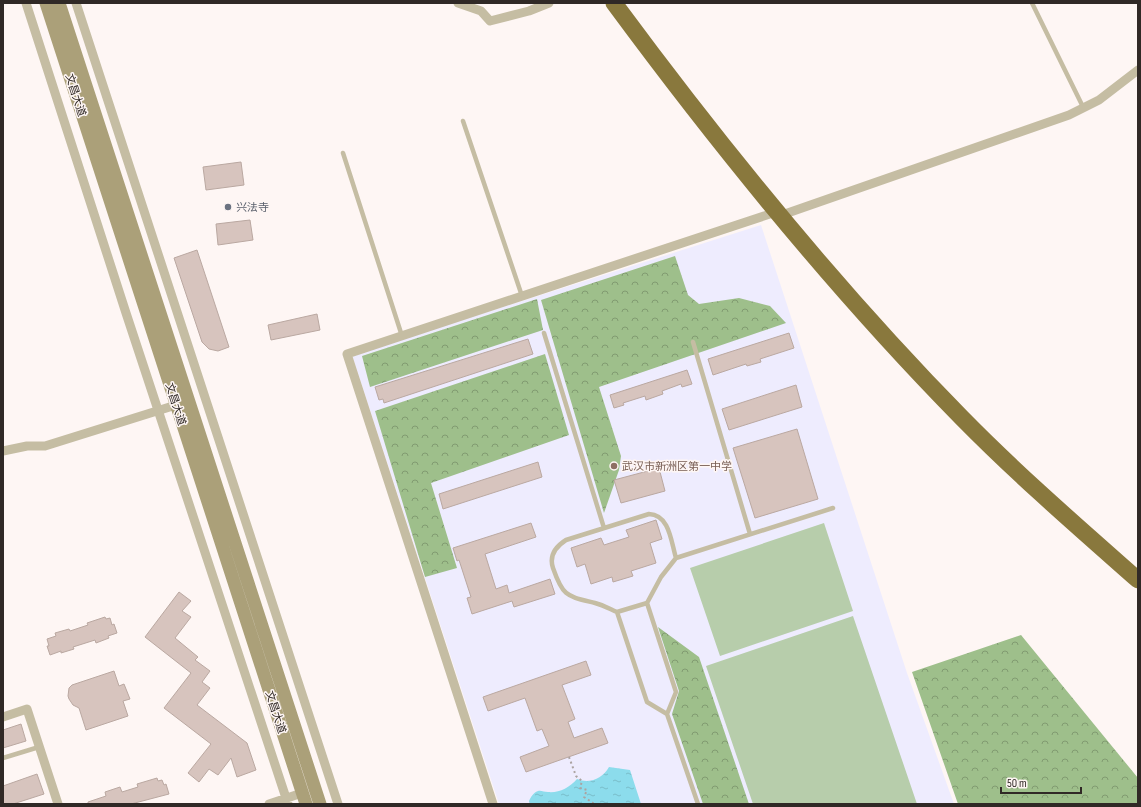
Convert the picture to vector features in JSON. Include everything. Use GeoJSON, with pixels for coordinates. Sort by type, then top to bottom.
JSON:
{"type":"FeatureCollection","features":[{"type":"Feature","properties":{"kind":"highway"},"geometry":{"type":"LineString","coordinates":[[614,3],[683,94],[778,214],[844,292],[961,417],[1045,498],[1138,580]]}},
{"type":"Feature","properties":{"kind":"main road","name":"文昌大道"},"geometry":{"type":"LineString","coordinates":[[46,3],[304,798]]}},
{"type":"Feature","properties":{"kind":"main road","name":"文昌大道"},"geometry":{"type":"LineString","coordinates":[[61,3],[320,804]]}},
{"type":"Feature","properties":{"kind":"street"},"geometry":{"type":"LineString","coordinates":[[26,3],[287,801]]}},
{"type":"Feature","properties":{"kind":"street"},"geometry":{"type":"LineString","coordinates":[[76,3],[338,804]]}},
{"type":"Feature","properties":{"kind":"street"},"geometry":{"type":"LineString","coordinates":[[458,3],[481,11],[490,20],[529,12],[549,3]]}},
{"type":"Feature","properties":{"kind":"street"},"geometry":{"type":"LineString","coordinates":[[493,804],[347,354],[778,214],[1069,115],[1084,109],[1112,91],[1138,70]]}},
{"type":"Feature","properties":{"kind":"street"},"geometry":{"type":"LineString","coordinates":[[3,451],[27,446],[45,446],[176,405]]}},
{"type":"Feature","properties":{"kind":"street"},"geometry":{"type":"LineString","coordinates":[[3,717],[27,709],[58,804]]}},
{"type":"Feature","properties":{"kind":"street"},"geometry":{"type":"LineString","coordinates":[[269,804],[304,798]]}},
{"type":"Feature","properties":{"kind":"lane"},"geometry":{"type":"LineString","coordinates":[[1032,3],[1084,109]]}},
{"type":"Feature","properties":{"kind":"lane"},"geometry":{"type":"LineString","coordinates":[[463,121],[522,296]]}},
{"type":"Feature","properties":{"kind":"lane"},"geometry":{"type":"LineString","coordinates":[[343,153],[402,336]]}},
{"type":"Feature","properties":{"kind":"lane"},"geometry":{"type":"LineString","coordinates":[[544,333],[604,528]]}},
{"type":"Feature","properties":{"kind":"lane"},"geometry":{"type":"LineString","coordinates":[[693,342],[750,534]]}},
{"type":"Feature","properties":{"kind":"lane"},"geometry":{"type":"LineString","coordinates":[[676,558],[666,523],[657,515],[649,514],[566,540],[556,548],[550,561],[558,582],[564,591],[577,599],[596,603],[617,612],[647,603],[661,577],[676,558],[832,508]]}},
{"type":"Feature","properties":{"kind":"lane"},"geometry":{"type":"LineString","coordinates":[[647,603],[676,692],[667,714]]}},
{"type":"Feature","properties":{"kind":"lane"},"geometry":{"type":"LineString","coordinates":[[617,612],[647,702],[667,714],[698,804]]}},
{"type":"Feature","properties":{"kind":"lane"},"geometry":{"type":"LineString","coordinates":[[3,758],[39,747]]}},
{"type":"Feature","properties":{"kind":"path"},"geometry":{"type":"LineString","coordinates":[[569,757],[576,776],[582,781],[580,788],[587,790],[584,797],[593,803],[592,804]]}},
{"type":"Feature","properties":{"kind":"shaded area","name":"武汉市新洲区第一中学"},"geometry":{"type":"Polygon","coordinates":[[[761,225],[907,673],[954,804],[499,804],[352,355],[761,225]]]}},
{"type":"Feature","properties":{"kind":"green space"},"geometry":{"type":"Polygon","coordinates":[[[675,256],[688,295],[699,304],[739,298],[770,306],[786,323],[599,387],[621,456],[619,470],[604,513],[541,300],[675,256]]]}},
{"type":"Feature","properties":{"kind":"green space"},"geometry":{"type":"Polygon","coordinates":[[[537,299],[543,330],[370,387],[362,356],[537,299]]]}},
{"type":"Feature","properties":{"kind":"green space"},"geometry":{"type":"Polygon","coordinates":[[[545,354],[569,435],[431,483],[457,568],[425,577],[375,411],[545,354]]]}},
{"type":"Feature","properties":{"kind":"green space"},"geometry":{"type":"Polygon","coordinates":[[[824,523],[853,611],[720,656],[690,568],[824,523]]]}},
{"type":"Feature","properties":{"kind":"green space"},"geometry":{"type":"Polygon","coordinates":[[[853,616],[917,804],[753,804],[706,666],[853,616]]]}},
{"type":"Feature","properties":{"kind":"green space"},"geometry":{"type":"Polygon","coordinates":[[[658,627],[699,657],[749,804],[703,804],[672,714],[679,691],[658,627]]]}},
{"type":"Feature","properties":{"kind":"green space"},"geometry":{"type":"Polygon","coordinates":[[[1021,635],[1138,778],[1138,804],[958,804],[912,672],[1021,635]]]}},
{"type":"Feature","properties":{"kind":"water"},"geometry":{"type":"Polygon","coordinates":[[[609,767],[630,770],[641,804],[530,804],[529,801],[531,797],[538,791],[560,791],[571,785],[577,779],[591,781],[603,775],[609,767]]]}},
{"type":"Feature","properties":{"kind":"building"},"geometry":{"type":"Polygon","coordinates":[[[241,162],[244,185],[206,190],[203,167],[241,162]]]}},
{"type":"Feature","properties":{"kind":"building"},"geometry":{"type":"Polygon","coordinates":[[[250,220],[253,240],[218,245],[216,224],[250,220]]]}},
{"type":"Feature","properties":{"kind":"building"},"geometry":{"type":"Polygon","coordinates":[[[197,250],[229,347],[218,351],[209,349],[202,342],[174,258],[197,250]]]}},
{"type":"Feature","properties":{"kind":"building"},"geometry":{"type":"Polygon","coordinates":[[[317,314],[320,330],[271,340],[268,325],[317,314]]]}},
{"type":"Feature","properties":{"kind":"building"},"geometry":{"type":"Polygon","coordinates":[[[789,333],[794,348],[760,359],[761,362],[747,366],[746,364],[713,375],[708,359],[789,333]]]}},
{"type":"Feature","properties":{"kind":"building"},"geometry":{"type":"Polygon","coordinates":[[[528,339],[533,354],[384,403],[383,399],[379,400],[375,387],[528,339]]]}},
{"type":"Feature","properties":{"kind":"building"},"geometry":{"type":"Polygon","coordinates":[[[687,370],[692,384],[682,387],[681,384],[662,391],[663,394],[646,400],[645,396],[623,403],[624,405],[614,408],[610,395],[687,370]]]}},
{"type":"Feature","properties":{"kind":"building"},"geometry":{"type":"Polygon","coordinates":[[[796,385],[802,407],[729,430],[722,409],[796,385]]]}},
{"type":"Feature","properties":{"kind":"building"},"geometry":{"type":"Polygon","coordinates":[[[797,429],[818,499],[755,518],[733,448],[797,429]]]}},
{"type":"Feature","properties":{"kind":"building"},"geometry":{"type":"Polygon","coordinates":[[[538,462],[542,477],[443,509],[439,494],[538,462]]]}},
{"type":"Feature","properties":{"kind":"building"},"geometry":{"type":"Polygon","coordinates":[[[659,468],[665,491],[621,503],[614,480],[659,468]]]}},
{"type":"Feature","properties":{"kind":"building"},"geometry":{"type":"Polygon","coordinates":[[[656,520],[662,539],[650,543],[656,563],[631,571],[633,576],[613,582],[612,577],[591,584],[585,564],[577,567],[571,548],[601,538],[604,545],[629,537],[626,530],[656,520]]]}},
{"type":"Feature","properties":{"kind":"building"},"geometry":{"type":"Polygon","coordinates":[[[531,523],[536,537],[485,554],[496,589],[507,585],[509,593],[550,579],[555,594],[514,607],[512,601],[472,614],[467,598],[471,597],[459,560],[457,561],[453,548],[531,523]]]}},
{"type":"Feature","properties":{"kind":"building"},"geometry":{"type":"Polygon","coordinates":[[[179,592],[191,601],[182,611],[191,617],[175,638],[198,657],[195,660],[210,671],[202,682],[210,688],[197,705],[247,743],[256,770],[237,777],[231,758],[218,775],[209,769],[199,782],[188,773],[211,744],[164,708],[191,673],[145,637],[179,592]]]}},
{"type":"Feature","properties":{"kind":"building"},"geometry":{"type":"Polygon","coordinates":[[[105,617],[106,619],[110,618],[117,633],[96,643],[95,640],[73,647],[74,649],[61,653],[61,651],[50,655],[47,646],[49,646],[47,639],[56,636],[55,633],[69,629],[70,631],[105,617]]]}},
{"type":"Feature","properties":{"kind":"building"},"geometry":{"type":"Polygon","coordinates":[[[586,661],[591,675],[562,685],[575,719],[568,722],[574,738],[602,728],[608,743],[526,772],[520,757],[549,746],[542,729],[537,731],[525,698],[488,711],[483,697],[586,661]]]}},
{"type":"Feature","properties":{"kind":"building"},"geometry":{"type":"Polygon","coordinates":[[[114,671],[119,686],[124,684],[130,699],[123,701],[128,716],[86,730],[79,708],[73,705],[69,699],[69,688],[72,685],[114,671]]]}},
{"type":"Feature","properties":{"kind":"building"},"geometry":{"type":"Polygon","coordinates":[[[21,724],[26,741],[3,748],[3,730],[21,724]]]}},
{"type":"Feature","properties":{"kind":"building"},"geometry":{"type":"Polygon","coordinates":[[[37,774],[44,794],[13,804],[3,804],[3,786],[37,774]]]}},
{"type":"Feature","properties":{"kind":"building"},"geometry":{"type":"Polygon","coordinates":[[[157,778],[158,781],[162,780],[164,785],[166,784],[169,794],[131,804],[88,804],[88,802],[106,796],[105,792],[120,787],[122,792],[138,787],[137,784],[157,778]]]}},
{"type":"Feature","properties":{"kind":"place","name":"兴法寺"},"geometry":{"type":"Point","coordinates":[228,207]}},
{"type":"Feature","properties":{"kind":"place","name":"武汉市新洲区第一中学"},"geometry":{"type":"Point","coordinates":[614,466]}}]}
